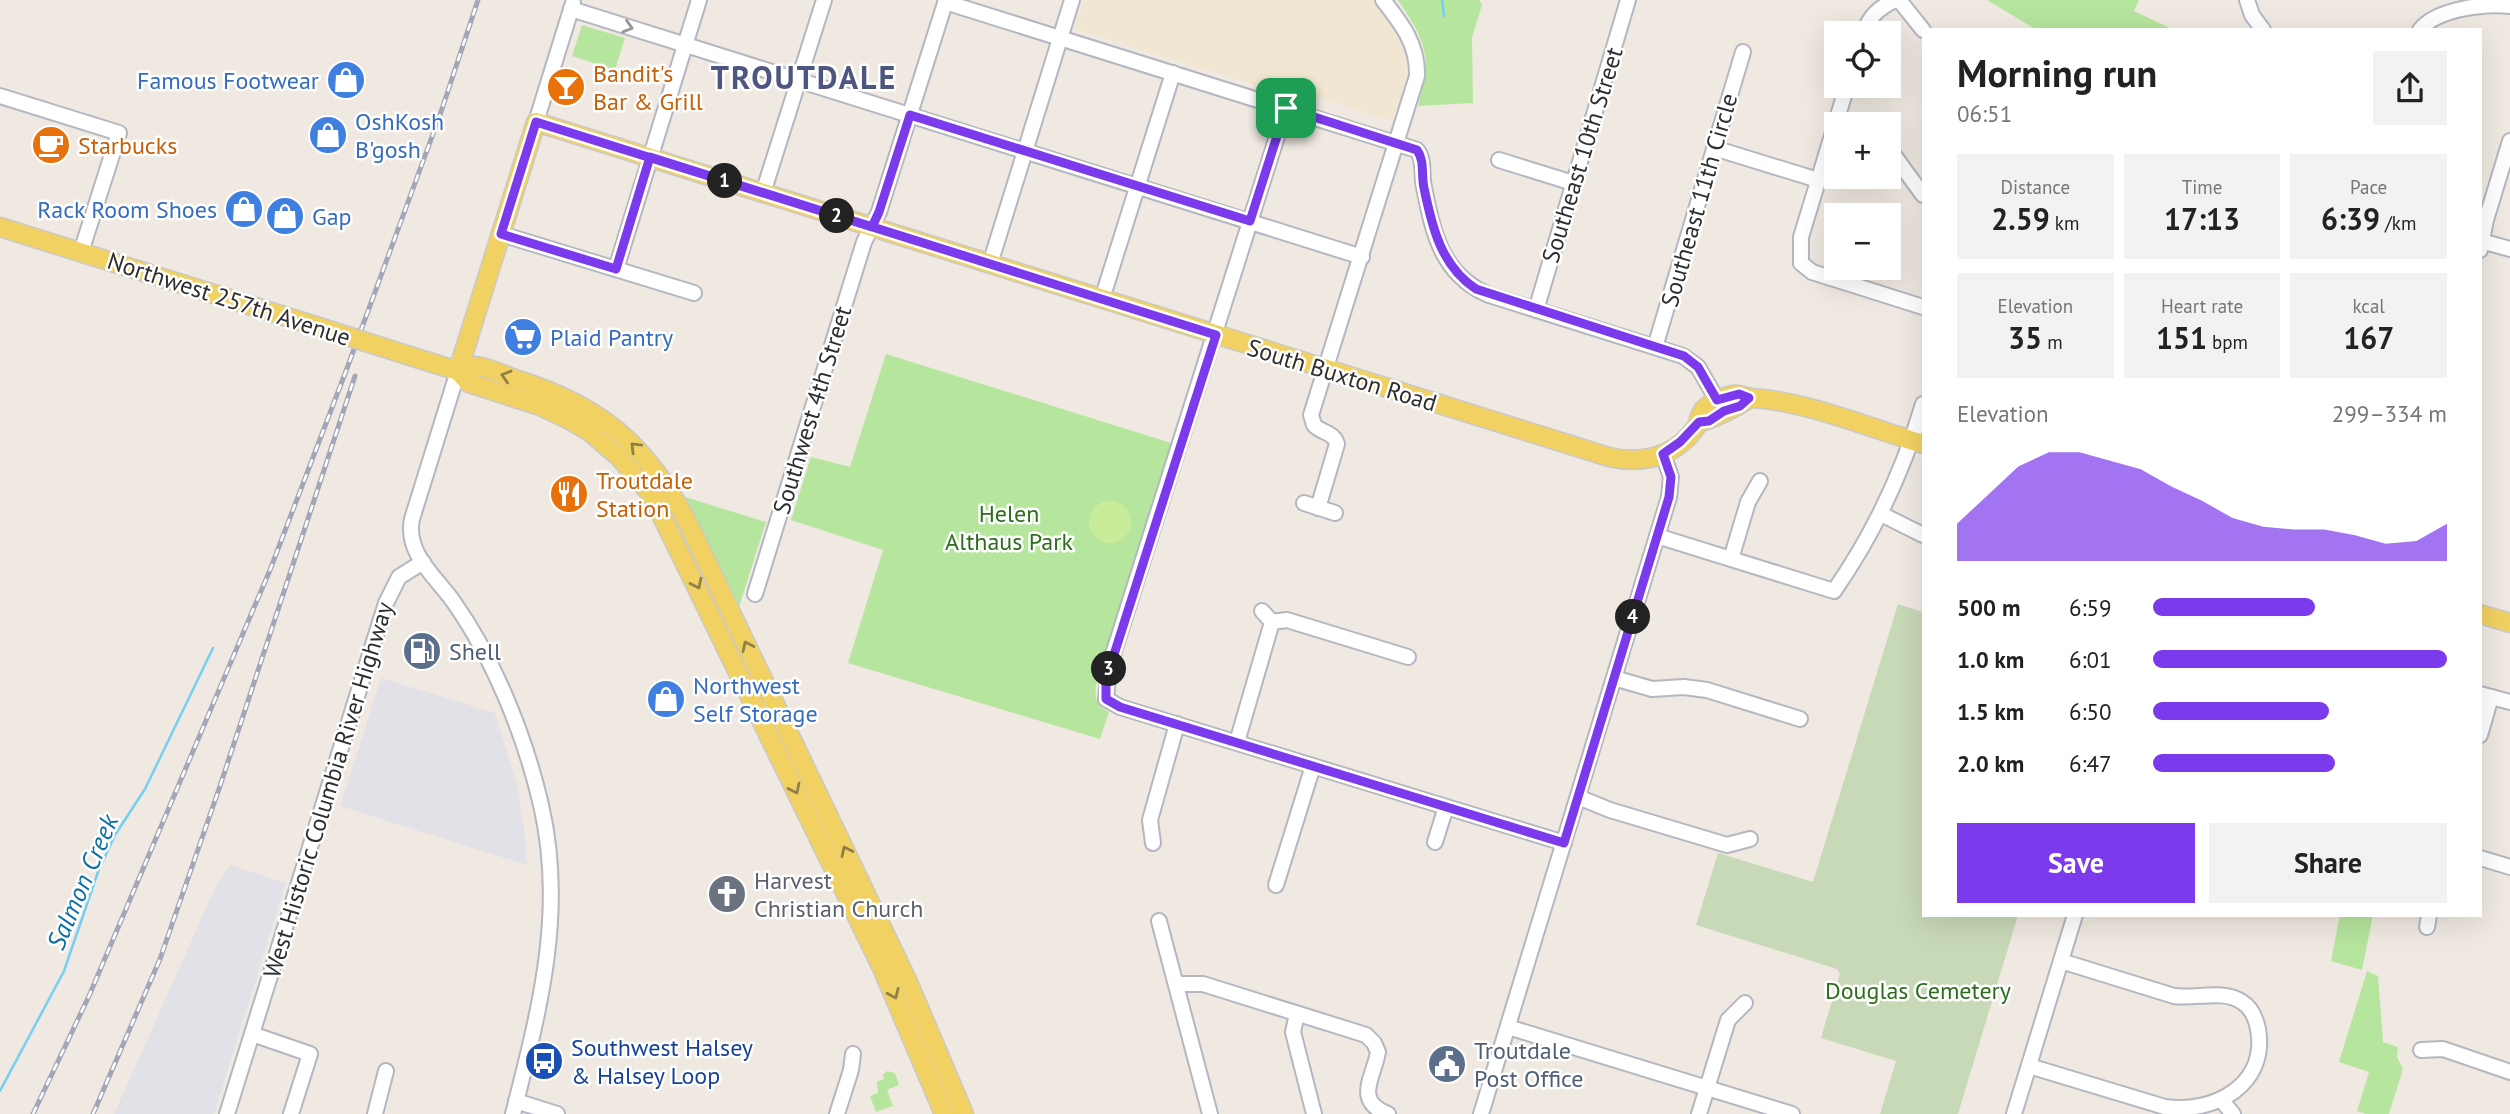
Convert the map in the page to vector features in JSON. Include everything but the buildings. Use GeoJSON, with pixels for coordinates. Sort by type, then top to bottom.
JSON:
{"type":"FeatureCollection","features":[{"type":"Feature","properties":{"kind":"main road","name":"South Buxton Road"},"geometry":{"type":"LineString","coordinates":[[536,122],[1609,457],[1633,461],[1663,454],[1680,442],[1699,422],[1701,413],[1717,400]]}},
{"type":"Feature","properties":{"kind":"main road"},"geometry":{"type":"LineString","coordinates":[[458,371],[536,122]]}},
{"type":"Feature","properties":{"kind":"main road","name":"Northwest 257th Avenue"},"geometry":{"type":"LineString","coordinates":[[0,228],[458,371]]}},
{"type":"Feature","properties":{"kind":"main road"},"geometry":{"type":"LineString","coordinates":[[458,371],[474,366],[544,388],[585,408],[629,441],[664,482],[688,523],[861,881],[908,982],[964,1114]]}},
{"type":"Feature","properties":{"kind":"main road"},"geometry":{"type":"LineString","coordinates":[[458,371],[469,383],[540,406],[590,432],[620,457],[652,496],[882,968],[944,1114]]}},
{"type":"Feature","properties":{"kind":"main road"},"geometry":{"type":"LineString","coordinates":[[1717,400],[1739,394],[1749,398],[1779,401],[1918,442]]}},
{"type":"Feature","properties":{"kind":"main road","name":"South Buxton Road"},"geometry":{"type":"LineString","coordinates":[[1699,422],[1709,421],[1724,411],[1740,406],[1749,398]]}},
{"type":"Feature","properties":{"kind":"main road"},"geometry":{"type":"LineString","coordinates":[[2482,615],[2510,624]]}},
{"type":"Feature","properties":{"kind":"street"},"geometry":{"type":"LineString","coordinates":[[616,269],[699,0]]}},
{"type":"Feature","properties":{"kind":"street"},"geometry":{"type":"LineString","coordinates":[[763,193],[824,0]]}},
{"type":"Feature","properties":{"kind":"street"},"geometry":{"type":"LineString","coordinates":[[990,264],[1072,0]]}},
{"type":"Feature","properties":{"kind":"street"},"geometry":{"type":"LineString","coordinates":[[1335,513],[1311,506],[1337,444],[1336,439],[1317,429],[1312,421],[1414,88],[1417,60],[1407,32],[1383,0]]}},
{"type":"Feature","properties":{"kind":"street","name":"Southeast 10th Street"},"geometry":{"type":"LineString","coordinates":[[1536,310],[1628,0]]}},
{"type":"Feature","properties":{"kind":"street"},"geometry":{"type":"LineString","coordinates":[[1869,21],[1878,9],[1897,0],[1922,29]]}},
{"type":"Feature","properties":{"kind":"street"},"geometry":{"type":"LineString","coordinates":[[2247,0],[2252,15],[2262,28]]}},
{"type":"Feature","properties":{"kind":"street"},"geometry":{"type":"LineString","coordinates":[[946,1],[1417,150],[1420,155],[1423,188],[1440,248],[1454,271],[1476,289],[1655,347],[1692,362],[1706,378],[1717,400]]}},
{"type":"Feature","properties":{"kind":"street","name":"Southwest 4th Street"},"geometry":{"type":"LineString","coordinates":[[755,594],[864,242],[879,212],[946,1]]}},
{"type":"Feature","properties":{"kind":"street"},"geometry":{"type":"LineString","coordinates":[[536,122],[573,4],[685,44],[1362,257]]}},
{"type":"Feature","properties":{"kind":"street"},"geometry":{"type":"LineString","coordinates":[[2422,28],[2436,16],[2483,6],[2510,6]]}},
{"type":"Feature","properties":{"kind":"street","name":"Southeast 11th Circle"},"geometry":{"type":"LineString","coordinates":[[1655,347],[1742,52]]}},
{"type":"Feature","properties":{"kind":"street"},"geometry":{"type":"LineString","coordinates":[[1102,299],[1173,73]]}},
{"type":"Feature","properties":{"kind":"street"},"geometry":{"type":"LineString","coordinates":[[0,96],[118,133],[81,252]]}},
{"type":"Feature","properties":{"kind":"street"},"geometry":{"type":"LineString","coordinates":[[1286,108],[1110,667],[1106,699],[1120,707],[1564,843]]}},
{"type":"Feature","properties":{"kind":"street"},"geometry":{"type":"LineString","coordinates":[[2482,242],[2510,141]]}},
{"type":"Feature","properties":{"kind":"street"},"geometry":{"type":"LineString","coordinates":[[1714,148],[1818,180]]}},
{"type":"Feature","properties":{"kind":"street"},"geometry":{"type":"LineString","coordinates":[[1499,160],[1573,183]]}},
{"type":"Feature","properties":{"kind":"street"},"geometry":{"type":"LineString","coordinates":[[1824,160],[1801,237],[1798,267],[1922,307]]}},
{"type":"Feature","properties":{"kind":"street"},"geometry":{"type":"LineString","coordinates":[[1901,165],[1922,194]]}},
{"type":"Feature","properties":{"kind":"street"},"geometry":{"type":"LineString","coordinates":[[501,234],[694,293]]}},
{"type":"Feature","properties":{"kind":"street"},"geometry":{"type":"LineString","coordinates":[[2482,246],[2510,249]]}},
{"type":"Feature","properties":{"kind":"street"},"geometry":{"type":"LineString","coordinates":[[458,371],[410,529],[413,549],[466,622],[500,685],[534,782],[549,852],[551,926],[544,984],[515,1108],[557,1114]]}},
{"type":"Feature","properties":{"kind":"street"},"geometry":{"type":"LineString","coordinates":[[1657,536],[1834,591],[1881,514],[1918,442],[1922,412]]}},
{"type":"Feature","properties":{"kind":"street"},"geometry":{"type":"LineString","coordinates":[[1481,1114],[1671,487],[1670,469],[1663,454]]}},
{"type":"Feature","properties":{"kind":"street"},"geometry":{"type":"LineString","coordinates":[[1731,559],[1748,502],[1760,481]]}},
{"type":"Feature","properties":{"kind":"street"},"geometry":{"type":"LineString","coordinates":[[1881,514],[1922,534]]}},
{"type":"Feature","properties":{"kind":"street","name":"West Historic Columbia River Highway"},"geometry":{"type":"LineString","coordinates":[[227,1114],[391,591],[399,577],[423,562]]}},
{"type":"Feature","properties":{"kind":"street"},"geometry":{"type":"LineString","coordinates":[[1237,742],[1267,616],[1408,657]]}},
{"type":"Feature","properties":{"kind":"street"},"geometry":{"type":"LineString","coordinates":[[1614,678],[1652,689],[1684,687],[1707,690],[1800,719]]}},
{"type":"Feature","properties":{"kind":"street"},"geometry":{"type":"LineString","coordinates":[[2482,722],[2486,695],[2510,702]]}},
{"type":"Feature","properties":{"kind":"street"},"geometry":{"type":"LineString","coordinates":[[1153,843],[1150,820],[1177,724]]}},
{"type":"Feature","properties":{"kind":"street"},"geometry":{"type":"LineString","coordinates":[[1276,885],[1313,766]]}},
{"type":"Feature","properties":{"kind":"street"},"geometry":{"type":"LineString","coordinates":[[1578,797],[1610,810],[1727,845],[1751,839]]}},
{"type":"Feature","properties":{"kind":"street"},"geometry":{"type":"LineString","coordinates":[[1435,842],[1446,807]]}},
{"type":"Feature","properties":{"kind":"street"},"geometry":{"type":"LineString","coordinates":[[2482,859],[2510,866]]}},
{"type":"Feature","properties":{"kind":"street"},"geometry":{"type":"LineString","coordinates":[[2014,1114],[2074,917]]}},
{"type":"Feature","properties":{"kind":"street"},"geometry":{"type":"LineString","coordinates":[[1159,921],[1210,1114]]}},
{"type":"Feature","properties":{"kind":"street"},"geometry":{"type":"LineString","coordinates":[[2029,1066],[2176,1110],[2198,1110],[2223,1102],[2242,1086],[2258,1054],[2259,1032],[2256,1019],[2242,1001],[2219,996],[2174,996],[2061,961]]}},
{"type":"Feature","properties":{"kind":"street"},"geometry":{"type":"LineString","coordinates":[[1176,985],[1203,984],[1370,1038],[1378,1052],[1368,1085],[1369,1100],[1376,1108],[1388,1114]]}},
{"type":"Feature","properties":{"kind":"street"},"geometry":{"type":"LineString","coordinates":[[1699,1114],[1728,1020],[1745,1003]]}},
{"type":"Feature","properties":{"kind":"street"},"geometry":{"type":"LineString","coordinates":[[1297,1014],[1293,1032],[1314,1114]]}},
{"type":"Feature","properties":{"kind":"street"},"geometry":{"type":"LineString","coordinates":[[1508,1027],[1792,1114]]}},
{"type":"Feature","properties":{"kind":"street"},"geometry":{"type":"LineString","coordinates":[[252,1034],[310,1054],[291,1114]]}},
{"type":"Feature","properties":{"kind":"street"},"geometry":{"type":"LineString","coordinates":[[2421,1050],[2443,1049],[2510,1072]]}},
{"type":"Feature","properties":{"kind":"street"},"geometry":{"type":"LineString","coordinates":[[837,1114],[851,1070],[853,1054]]}},
{"type":"Feature","properties":{"kind":"street"},"geometry":{"type":"LineString","coordinates":[[375,1114],[386,1071]]}},
{"type":"Feature","properties":{"kind":"street"},"geometry":{"type":"LineString","coordinates":[[2223,1102],[2233,1114]]}},
{"type":"Feature","properties":{"kind":"shaded area"},"geometry":{"type":"Polygon","coordinates":[[[1084,0],[1372,0],[1396,31],[1405,52],[1405,82],[1392,121],[1304,93],[1301,99],[1074,29],[1084,0]]]}},
{"type":"Feature","properties":{"kind":"shaded area"},"geometry":{"type":"Polygon","coordinates":[[[381,678],[495,713],[517,784],[527,865],[340,806],[381,678]]]}},
{"type":"Feature","properties":{"kind":"shaded area"},"geometry":{"type":"Polygon","coordinates":[[[230,865],[286,883],[214,1114],[114,1114],[215,888],[230,865]]]}},
{"type":"Feature","properties":{"kind":"green space"},"geometry":{"type":"Polygon","coordinates":[[[1398,0],[1479,0],[1482,5],[1472,37],[1473,103],[1418,106],[1425,74],[1424,50],[1421,39],[1398,0]]]}},
{"type":"Feature","properties":{"kind":"green space"},"geometry":{"type":"Polygon","coordinates":[[[1987,0],[2139,0],[2134,11],[2170,28],[2034,28],[1987,0]]]}},
{"type":"Feature","properties":{"kind":"green space"},"geometry":{"type":"Polygon","coordinates":[[[582,25],[625,38],[615,70],[572,56],[582,25]]]}},
{"type":"Feature","properties":{"kind":"green space","name":"Helen Althaus Park"},"geometry":{"type":"Polygon","coordinates":[[[886,354],[1171,443],[1097,683],[1097,702],[1109,712],[1100,739],[848,663],[883,550],[791,520],[811,457],[850,467],[886,354]]]}},
{"type":"Feature","properties":{"kind":"green space"},"geometry":{"type":"Polygon","coordinates":[[[685,497],[766,522],[739,607],[693,511],[685,497]]]}},
{"type":"Feature","properties":{"kind":"green space"},"geometry":{"type":"Polygon","coordinates":[[[1110,501],[1125,507],[1131,522],[1125,537],[1110,543],[1095,537],[1089,522],[1095,507],[1110,501]]]}},
{"type":"Feature","properties":{"kind":"green space","name":"Douglas Cemetery"},"geometry":{"type":"Polygon","coordinates":[[[1898,604],[1922,612],[1922,917],[2017,917],[1958,1114],[1880,1114],[1896,1061],[1821,1038],[1840,974],[1837,969],[1696,925],[1718,853],[1813,882],[1898,604]]]}},
{"type":"Feature","properties":{"kind":"green space"},"geometry":{"type":"Polygon","coordinates":[[[2340,917],[2373,917],[2362,970],[2331,961],[2340,917]]]}},
{"type":"Feature","properties":{"kind":"green space"},"geometry":{"type":"Polygon","coordinates":[[[2367,971],[2378,976],[2383,1042],[2398,1047],[2397,1057],[2403,1069],[2389,1114],[2366,1114],[2357,1111],[2369,1072],[2339,1062],[2367,971]]]}},
{"type":"Feature","properties":{"kind":"green space"},"geometry":{"type":"Polygon","coordinates":[[[887,1071],[895,1073],[899,1085],[887,1090],[893,1106],[876,1112],[870,1096],[878,1093],[877,1082],[884,1079],[883,1075],[887,1071]]]}},
{"type":"Feature","properties":{"kind":"waterway"},"geometry":{"type":"LineString","coordinates":[[1442,0],[1444,16]]}},
{"type":"Feature","properties":{"kind":"waterway","name":"Salmon Creek"},"geometry":{"type":"LineString","coordinates":[[0,1091],[64,971],[98,872],[115,835],[145,789],[213,648]]}},
{"type":"Feature","properties":{"kind":"railway"},"geometry":{"type":"LineString","coordinates":[[33,1114],[89,996],[270,570],[440,115],[478,0]]}},
{"type":"Feature","properties":{"kind":"railway"},"geometry":{"type":"LineString","coordinates":[[93,1114],[160,959],[355,376]]}},
{"type":"Feature","properties":{"kind":"place","name":"Famous Footwear"},"geometry":{"type":"Point","coordinates":[346,80]}},
{"type":"Feature","properties":{"kind":"place","name":"Bandit's Bar & Grill"},"geometry":{"type":"Point","coordinates":[566,87]}},
{"type":"Feature","properties":{"kind":"place","name":"OshKosh B'gosh"},"geometry":{"type":"Point","coordinates":[328,135]}},
{"type":"Feature","properties":{"kind":"place","name":"Starbucks"},"geometry":{"type":"Point","coordinates":[51,145]}},
{"type":"Feature","properties":{"kind":"place","name":"Rack Room Shoes"},"geometry":{"type":"Point","coordinates":[244,209]}},
{"type":"Feature","properties":{"kind":"place","name":"Gap"},"geometry":{"type":"Point","coordinates":[285,216]}},
{"type":"Feature","properties":{"kind":"place","name":"Plaid Pantry"},"geometry":{"type":"Point","coordinates":[523,337]}},
{"type":"Feature","properties":{"kind":"place","name":"Troutdale Station"},"geometry":{"type":"Point","coordinates":[569,494]}},
{"type":"Feature","properties":{"kind":"place","name":"Shell"},"geometry":{"type":"Point","coordinates":[422,651]}},
{"type":"Feature","properties":{"kind":"place","name":"Northwest Self Storage"},"geometry":{"type":"Point","coordinates":[666,699]}},
{"type":"Feature","properties":{"kind":"place","name":"Harvest Christian Church"},"geometry":{"type":"Point","coordinates":[727,894]}},
{"type":"Feature","properties":{"kind":"place","name":"Southwest Halsey & Halsey Loop"},"geometry":{"type":"Point","coordinates":[544,1061]}},
{"type":"Feature","properties":{"kind":"place","name":"Troutdale Post Office"},"geometry":{"type":"Point","coordinates":[1447,1064]}},
{"type":"Feature","properties":{"kind":"district","name":"TROUTDALE"},"geometry":{"type":"Point","coordinates":[804,77]}},
{"type":"Feature","properties":{"kind":"route"},"geometry":{"type":"LineString","coordinates":[[1286,108],[1250,221],[910,115],[879,212],[872,227],[608,144],[536,122],[501,234],[616,269],[650,157],[1216,335],[1110,667],[1106,699],[1120,707],[1564,843],[1669,497],[1670,469],[1663,454],[1680,442],[1699,422],[1709,421],[1724,411],[1740,406],[1749,398],[1739,394],[1717,400],[1698,367],[1684,356],[1489,295],[1465,283],[1440,248],[1423,188],[1422,160],[1417,150],[1286,108]]}}]}
